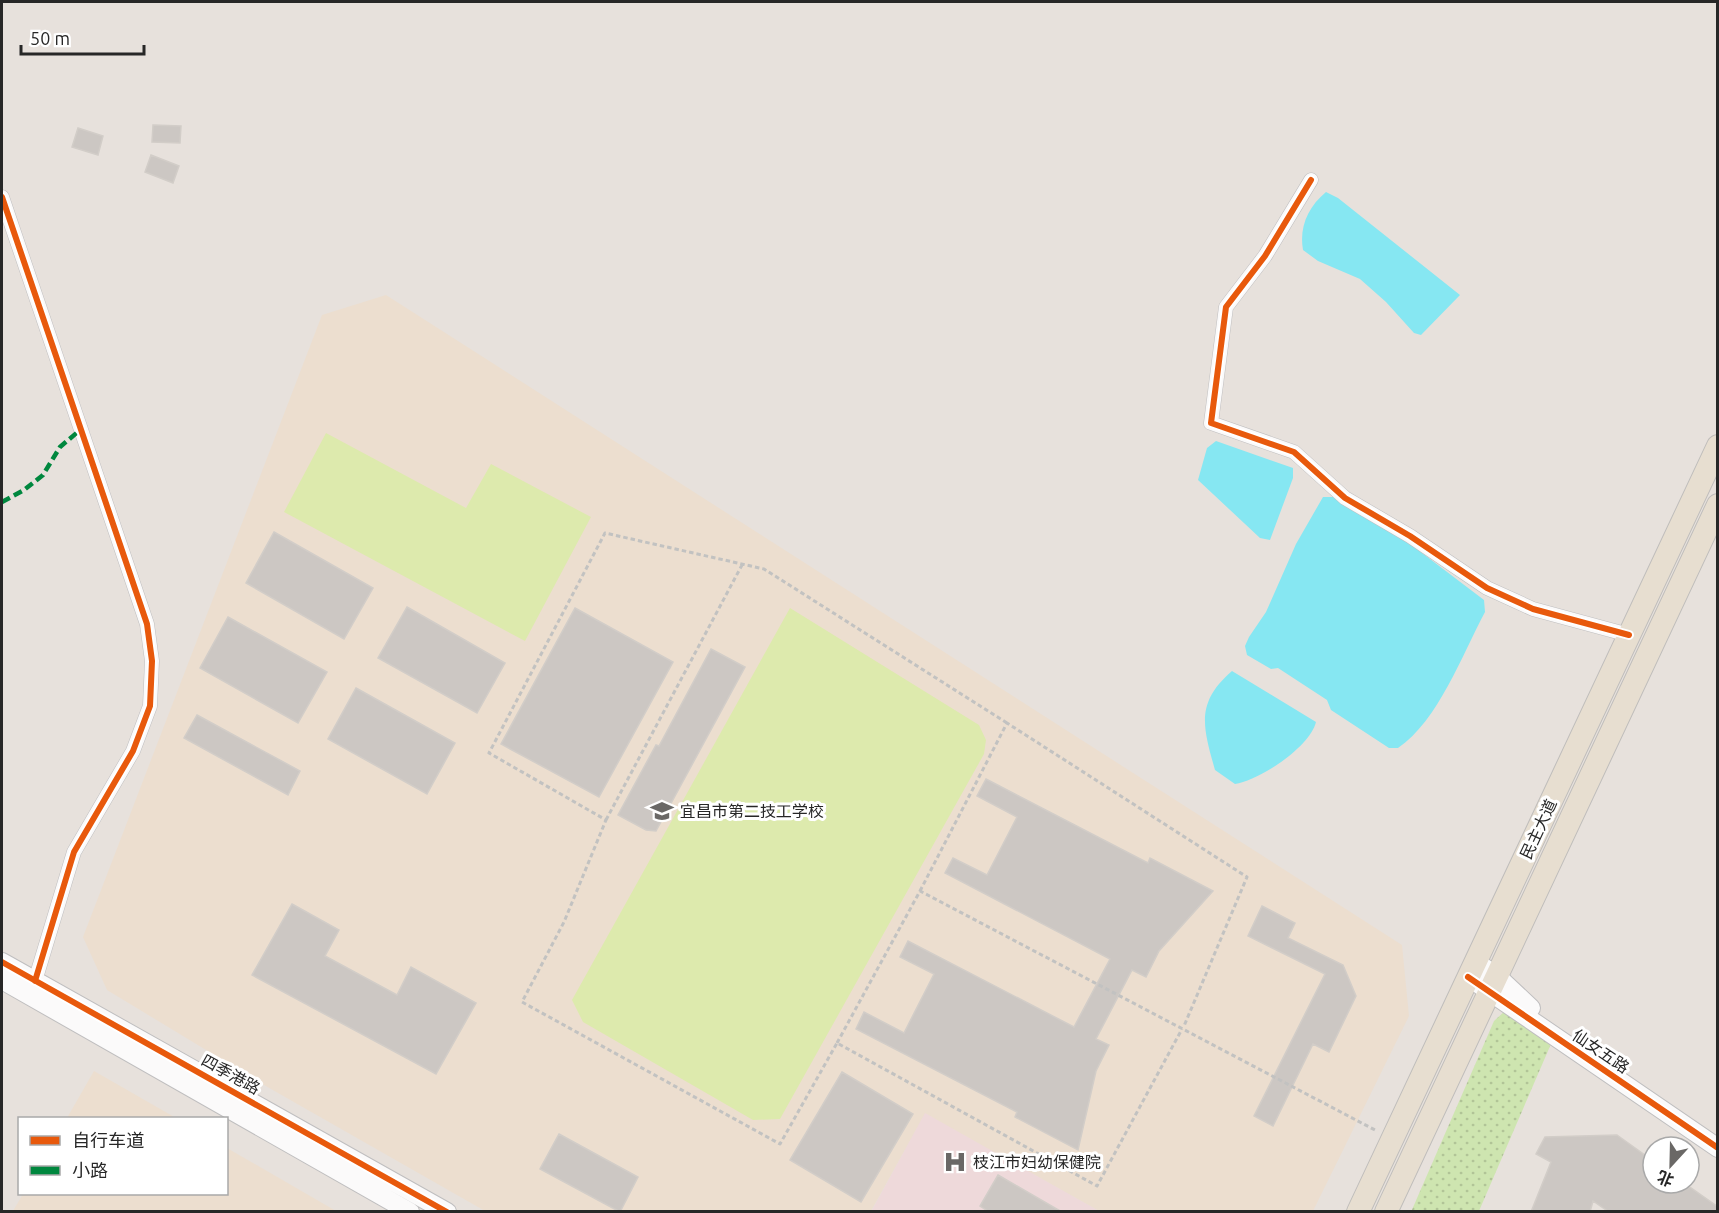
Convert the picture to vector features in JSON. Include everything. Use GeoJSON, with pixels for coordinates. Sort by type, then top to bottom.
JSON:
{"type":"FeatureCollection","features":[{"type":"Feature","properties":{"kind":"main road","name":"民主大道"},"geometry":{"type":"LineString","coordinates":[[1359,1212],[1718,446]]}},
{"type":"Feature","properties":{"kind":"main road","name":"民主大道"},"geometry":{"type":"LineString","coordinates":[[1386,1212],[1718,505]]}},
{"type":"Feature","properties":{"kind":"street"},"geometry":{"type":"LineString","coordinates":[[1311,180],[1265,256],[1226,307],[1211,423],[1294,452],[1345,498],[1410,536],[1487,588],[1533,609],[1629,635]]}},
{"type":"Feature","properties":{"kind":"street"},"geometry":{"type":"LineString","coordinates":[[2,197],[147,624],[152,661],[150,706],[133,751],[74,852],[35,981]]}},
{"type":"Feature","properties":{"kind":"street","name":"四季港路"},"geometry":{"type":"LineString","coordinates":[[2,962],[447,1212]]}},
{"type":"Feature","properties":{"kind":"street","name":"仙女五路"},"geometry":{"type":"LineString","coordinates":[[1472,970],[1718,1136]]}},
{"type":"Feature","properties":{"kind":"street"},"geometry":{"type":"LineString","coordinates":[[2,980],[410,1212]]}},
{"type":"Feature","properties":{"kind":"street","name":"仙女五路"},"geometry":{"type":"LineString","coordinates":[[1493,984],[1718,1148]]}},
{"type":"Feature","properties":{"kind":"path"},"geometry":{"type":"LineString","coordinates":[[606,820],[489,753],[605,533],[764,569],[1247,877],[1183,1027],[1097,1186],[837,1043]]}},
{"type":"Feature","properties":{"kind":"path"},"geometry":{"type":"LineString","coordinates":[[742,564],[606,820],[564,922],[522,1002],[780,1144],[920,891],[1007,723]]}},
{"type":"Feature","properties":{"kind":"path"},"geometry":{"type":"LineString","coordinates":[[920,891],[1183,1027],[1392,1139]]}},
{"type":"Feature","properties":{"kind":"shaded area","name":"宜昌市第二技工学校"},"geometry":{"type":"Polygon","coordinates":[[[386,295],[1402,945],[1409,1016],[1313,1211],[1099,1211],[925,1114],[871,1211],[485,1211],[264,1085],[107,990],[83,937],[322,315],[386,295]]]}},
{"type":"Feature","properties":{"kind":"shaded area"},"geometry":{"type":"Polygon","coordinates":[[[94,1071],[174,1117],[68,1117],[94,1071]]]}},
{"type":"Feature","properties":{"kind":"shaded area","name":"枝江市妇幼保健院"},"geometry":{"type":"Polygon","coordinates":[[[925,1113],[1099,1211],[871,1212],[925,1113]]]}},
{"type":"Feature","properties":{"kind":"shaded area"},"geometry":{"type":"Polygon","coordinates":[[[228,1149],[336,1211],[13,1211],[22,1195],[228,1195],[228,1149]]]}},
{"type":"Feature","properties":{"kind":"green space"},"geometry":{"type":"Polygon","coordinates":[[[326,433],[466,508],[491,464],[591,517],[525,641],[284,512],[326,433]]]}},
{"type":"Feature","properties":{"kind":"green space"},"geometry":{"type":"Polygon","coordinates":[[[790,608],[979,725],[986,740],[984,754],[780,1119],[753,1120],[583,1022],[572,1000],[790,608]]]}},
{"type":"Feature","properties":{"kind":"green space"},"geometry":{"type":"Polygon","coordinates":[[[1506,1010],[1554,1037],[1479,1211],[1411,1212],[1494,1021],[1506,1010]]]}},
{"type":"Feature","properties":{"kind":"water"},"geometry":{"type":"Polygon","coordinates":[[[1326,192],[1338,198],[1460,295],[1421,335],[1414,333],[1386,302],[1360,279],[1318,261],[1303,250],[1302,233],[1306,218],[1314,204],[1326,192]]]}},
{"type":"Feature","properties":{"kind":"water"},"geometry":{"type":"Polygon","coordinates":[[[1216,441],[1293,468],[1293,478],[1270,540],[1260,538],[1198,480],[1207,448],[1216,441]]]}},
{"type":"Feature","properties":{"kind":"water"},"geometry":{"type":"Polygon","coordinates":[[[1323,497],[1333,497],[1397,534],[1484,600],[1485,612],[1448,686],[1425,721],[1398,748],[1389,748],[1331,710],[1327,700],[1278,668],[1271,669],[1247,655],[1245,646],[1249,637],[1266,612],[1296,544],[1323,497]]]}},
{"type":"Feature","properties":{"kind":"water"},"geometry":{"type":"Polygon","coordinates":[[[1232,671],[1316,722],[1304,742],[1283,761],[1257,776],[1235,784],[1215,770],[1205,728],[1207,705],[1212,694],[1232,671]]]}},
{"type":"Feature","properties":{"kind":"building"},"geometry":{"type":"Polygon","coordinates":[[[153,125],[181,126],[180,143],[152,142],[153,125]]]}},
{"type":"Feature","properties":{"kind":"building"},"geometry":{"type":"Polygon","coordinates":[[[78,128],[103,136],[98,155],[72,147],[78,128]]]}},
{"type":"Feature","properties":{"kind":"building"},"geometry":{"type":"Polygon","coordinates":[[[151,155],[179,166],[173,183],[145,172],[151,155]]]}},
{"type":"Feature","properties":{"kind":"building"},"geometry":{"type":"Polygon","coordinates":[[[274,532],[373,588],[344,639],[246,583],[274,532]]]}},
{"type":"Feature","properties":{"kind":"building"},"geometry":{"type":"Polygon","coordinates":[[[407,607],[505,663],[477,713],[378,658],[407,607]]]}},
{"type":"Feature","properties":{"kind":"building"},"geometry":{"type":"Polygon","coordinates":[[[575,608],[673,662],[599,797],[501,744],[575,608]]]}},
{"type":"Feature","properties":{"kind":"building"},"geometry":{"type":"Polygon","coordinates":[[[228,617],[327,672],[298,723],[200,668],[228,617]]]}},
{"type":"Feature","properties":{"kind":"building"},"geometry":{"type":"Polygon","coordinates":[[[711,649],[745,667],[656,831],[646,830],[618,815],[656,745],[659,746],[711,649]]]}},
{"type":"Feature","properties":{"kind":"building"},"geometry":{"type":"Polygon","coordinates":[[[356,688],[455,743],[427,794],[328,739],[356,688]]]}},
{"type":"Feature","properties":{"kind":"building"},"geometry":{"type":"Polygon","coordinates":[[[197,715],[300,771],[288,795],[184,738],[197,715]]]}},
{"type":"Feature","properties":{"kind":"building"},"geometry":{"type":"Polygon","coordinates":[[[986,779],[1148,863],[1150,858],[1213,891],[1159,951],[1146,977],[1132,970],[1096,1039],[1109,1045],[1096,1071],[1078,1150],[1015,1117],[1017,1112],[856,1029],[864,1012],[904,1033],[934,974],[900,957],[908,941],[1074,1027],[1110,959],[945,873],[953,858],[987,875],[1017,817],[977,796],[986,779]]]}},
{"type":"Feature","properties":{"kind":"building"},"geometry":{"type":"Polygon","coordinates":[[[292,904],[339,930],[325,956],[397,995],[411,967],[476,1003],[436,1074],[252,975],[292,904]]]}},
{"type":"Feature","properties":{"kind":"building"},"geometry":{"type":"Polygon","coordinates":[[[1262,906],[1295,923],[1288,938],[1343,965],[1356,996],[1329,1052],[1313,1044],[1273,1126],[1254,1116],[1325,974],[1248,936],[1262,906]]]}},
{"type":"Feature","properties":{"kind":"building"},"geometry":{"type":"Polygon","coordinates":[[[842,1072],[913,1114],[861,1202],[790,1160],[842,1072]]]}},
{"type":"Feature","properties":{"kind":"building"},"geometry":{"type":"Polygon","coordinates":[[[559,1134],[638,1177],[620,1212],[540,1169],[559,1134]]]}},
{"type":"Feature","properties":{"kind":"building"},"geometry":{"type":"Polygon","coordinates":[[[1617,1135],[1641,1152],[1641,1195],[1701,1195],[1718,1207],[1718,1212],[1609,1212],[1593,1201],[1590,1212],[1531,1212],[1551,1162],[1536,1154],[1545,1137],[1617,1135]]]}},
{"type":"Feature","properties":{"kind":"building"},"geometry":{"type":"Polygon","coordinates":[[[998,1175],[1062,1212],[989,1212],[980,1206],[998,1175]]]}},
{"type":"Feature","properties":{"kind":"marked path"},"geometry":{"type":"LineString","coordinates":[[2,502],[24,490],[43,475],[60,447],[80,430]]}},
{"type":"Feature","properties":{"kind":"cycle path"},"geometry":{"type":"LineString","coordinates":[[1311,180],[1265,256],[1226,307],[1211,423],[1294,452],[1345,498],[1410,536],[1487,588],[1533,609],[1629,635]]}},
{"type":"Feature","properties":{"kind":"cycle path"},"geometry":{"type":"LineString","coordinates":[[2,197],[147,624],[152,661],[150,706],[133,751],[74,852],[35,981]]}},
{"type":"Feature","properties":{"kind":"cycle path"},"geometry":{"type":"LineString","coordinates":[[2,962],[447,1212]]}},
{"type":"Feature","properties":{"kind":"cycle path"},"geometry":{"type":"LineString","coordinates":[[1468,977],[1718,1148]]}},
{"type":"Feature","properties":{"kind":"place","name":"宜昌市第二技工学校"},"geometry":{"type":"Point","coordinates":[662,811]}},
{"type":"Feature","properties":{"kind":"place","name":"枝江市妇幼保健院"},"geometry":{"type":"Point","coordinates":[955,1162]}}]}
